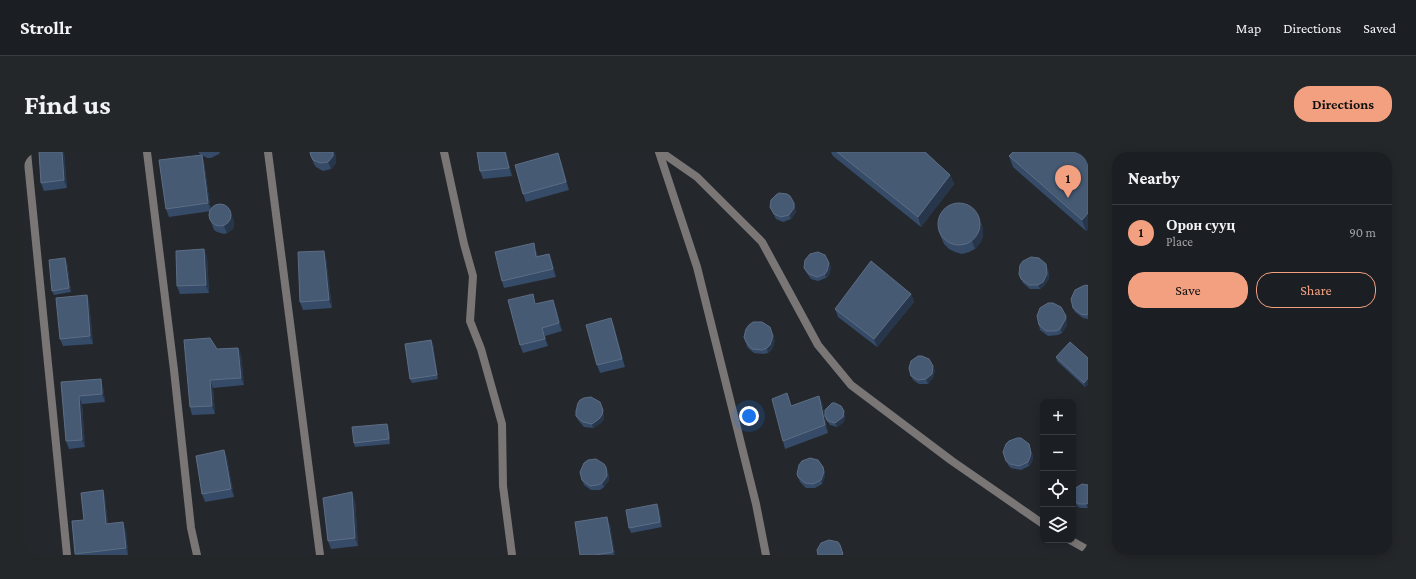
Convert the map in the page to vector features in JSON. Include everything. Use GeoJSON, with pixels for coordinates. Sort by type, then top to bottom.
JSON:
{"type":"FeatureCollection","features":[{"type":"Feature","properties":{"kind":"street"},"geometry":{"type":"LineString","coordinates":[[27,152],[67,555]]}},
{"type":"Feature","properties":{"kind":"street"},"geometry":{"type":"LineString","coordinates":[[147,152],[174,370],[191,528],[197,555]]}},
{"type":"Feature","properties":{"kind":"street"},"geometry":{"type":"LineString","coordinates":[[268,152],[320,555]]}},
{"type":"Feature","properties":{"kind":"street"},"geometry":{"type":"LineString","coordinates":[[444,152],[464,244],[474,276],[470,321],[481,350],[502,424],[503,486],[512,555]]}},
{"type":"Feature","properties":{"kind":"street"},"geometry":{"type":"LineString","coordinates":[[660,152],[697,178],[762,242],[818,345],[851,385],[952,461],[1040,522]]}},
{"type":"Feature","properties":{"kind":"street"},"geometry":{"type":"LineString","coordinates":[[660,152],[697,267],[756,504],[766,555]]}},
{"type":"Feature","properties":{"kind":"street"},"geometry":{"type":"LineString","coordinates":[[1075,543],[1088,550]]}},
{"type":"Feature","properties":{"kind":"building"},"geometry":{"type":"Polygon","coordinates":[[[39,152],[62,152],[64,180],[41,183],[39,152]]]}},
{"type":"Feature","properties":{"kind":"building"},"geometry":{"type":"Polygon","coordinates":[[[310,152],[333,152],[333,156],[328,162],[320,163],[313,160],[310,152]]]}},
{"type":"Feature","properties":{"kind":"building"},"geometry":{"type":"Polygon","coordinates":[[[477,152],[505,152],[509,168],[480,171],[477,152]]]}},
{"type":"Feature","properties":{"kind":"building"},"geometry":{"type":"Polygon","coordinates":[[[837,152],[925,152],[950,175],[918,217],[837,152]]]}},
{"type":"Feature","properties":{"kind":"building"},"geometry":{"type":"Polygon","coordinates":[[[1013,152],[1088,152],[1088,213],[1082,220],[1009,156],[1013,152]]]}},
{"type":"Feature","properties":{"kind":"building"},"geometry":{"type":"Polygon","coordinates":[[[558,153],[566,182],[523,194],[515,165],[558,153]]]}},
{"type":"Feature","properties":{"kind":"building"},"geometry":{"type":"Polygon","coordinates":[[[202,155],[208,203],[166,209],[159,160],[202,155]]]}},
{"type":"Feature","properties":{"kind":"building"},"geometry":{"type":"Polygon","coordinates":[[[779,193],[790,196],[794,203],[794,208],[789,215],[781,217],[774,214],[770,207],[771,200],[779,193]]]}},
{"type":"Feature","properties":{"kind":"building"},"geometry":{"type":"Polygon","coordinates":[[[955,203],[963,203],[971,206],[977,212],[980,224],[977,236],[971,242],[963,245],[955,245],[947,242],[941,236],[938,228],[938,220],[941,212],[947,206],[955,203]]]}},
{"type":"Feature","properties":{"kind":"building"},"geometry":{"type":"Polygon","coordinates":[[[220,204],[228,207],[231,215],[228,223],[220,226],[212,223],[209,215],[212,207],[220,204]]]}},
{"type":"Feature","properties":{"kind":"building"},"geometry":{"type":"Polygon","coordinates":[[[534,243],[536,257],[549,254],[553,269],[502,281],[495,252],[534,243]]]}},
{"type":"Feature","properties":{"kind":"building"},"geometry":{"type":"Polygon","coordinates":[[[204,249],[206,285],[177,286],[176,251],[204,249]]]}},
{"type":"Feature","properties":{"kind":"building"},"geometry":{"type":"Polygon","coordinates":[[[324,251],[329,300],[300,302],[298,252],[324,251]]]}},
{"type":"Feature","properties":{"kind":"building"},"geometry":{"type":"Polygon","coordinates":[[[818,252],[825,255],[829,263],[825,274],[817,277],[809,274],[804,268],[805,260],[810,254],[818,252]]]}},
{"type":"Feature","properties":{"kind":"building"},"geometry":{"type":"Polygon","coordinates":[[[1031,257],[1039,258],[1046,264],[1047,274],[1043,282],[1038,285],[1029,285],[1021,279],[1019,274],[1020,265],[1023,261],[1031,257]]]}},
{"type":"Feature","properties":{"kind":"building"},"geometry":{"type":"Polygon","coordinates":[[[65,258],[69,288],[52,291],[49,260],[65,258]]]}},
{"type":"Feature","properties":{"kind":"building"},"geometry":{"type":"Polygon","coordinates":[[[871,261],[911,294],[874,339],[835,309],[871,261]]]}},
{"type":"Feature","properties":{"kind":"building"},"geometry":{"type":"Polygon","coordinates":[[[1087,285],[1088,314],[1086,315],[1081,314],[1073,308],[1071,299],[1075,290],[1087,285]]]}},
{"type":"Feature","properties":{"kind":"building"},"geometry":{"type":"Polygon","coordinates":[[[533,294],[535,304],[553,300],[559,323],[542,328],[545,339],[520,345],[508,300],[533,294]]]}},
{"type":"Feature","properties":{"kind":"building"},"geometry":{"type":"Polygon","coordinates":[[[87,295],[90,336],[60,339],[56,298],[87,295]]]}},
{"type":"Feature","properties":{"kind":"building"},"geometry":{"type":"Polygon","coordinates":[[[1048,303],[1053,303],[1061,307],[1066,316],[1060,329],[1056,331],[1046,331],[1039,325],[1037,316],[1040,308],[1048,303]]]}},
{"type":"Feature","properties":{"kind":"building"},"geometry":{"type":"Polygon","coordinates":[[[611,318],[622,359],[597,365],[586,325],[611,318]]]}},
{"type":"Feature","properties":{"kind":"building"},"geometry":{"type":"Polygon","coordinates":[[[753,322],[762,322],[770,327],[773,336],[770,345],[767,348],[762,350],[752,349],[746,342],[744,337],[746,329],[753,322]]]}},
{"type":"Feature","properties":{"kind":"building"},"geometry":{"type":"Polygon","coordinates":[[[210,338],[217,349],[238,348],[241,378],[210,380],[212,406],[190,407],[184,340],[210,338]]]}},
{"type":"Feature","properties":{"kind":"building"},"geometry":{"type":"Polygon","coordinates":[[[431,340],[437,375],[410,379],[405,344],[431,340]]]}},
{"type":"Feature","properties":{"kind":"building"},"geometry":{"type":"Polygon","coordinates":[[[1070,342],[1088,358],[1088,378],[1084,383],[1056,357],[1070,342]]]}},
{"type":"Feature","properties":{"kind":"building"},"geometry":{"type":"Polygon","coordinates":[[[918,356],[929,359],[933,366],[932,374],[926,379],[918,380],[911,376],[909,368],[911,361],[918,356]]]}},
{"type":"Feature","properties":{"kind":"building"},"geometry":{"type":"Polygon","coordinates":[[[101,379],[102,394],[79,396],[82,440],[66,441],[61,382],[101,379]]]}},
{"type":"Feature","properties":{"kind":"building"},"geometry":{"type":"Polygon","coordinates":[[[787,393],[791,406],[819,396],[825,425],[783,441],[772,399],[787,393]]]}},
{"type":"Feature","properties":{"kind":"building"},"geometry":{"type":"Polygon","coordinates":[[[591,397],[600,402],[603,410],[599,419],[592,424],[583,422],[576,416],[578,403],[580,400],[591,397]]]}},
{"type":"Feature","properties":{"kind":"building"},"geometry":{"type":"Polygon","coordinates":[[[832,403],[841,406],[844,411],[843,417],[835,423],[828,421],[825,416],[825,410],[832,403]]]}},
{"type":"Feature","properties":{"kind":"building"},"geometry":{"type":"Polygon","coordinates":[[[387,424],[389,439],[354,443],[352,427],[387,424]]]}},
{"type":"Feature","properties":{"kind":"building"},"geometry":{"type":"Polygon","coordinates":[[[1021,438],[1029,444],[1031,453],[1028,462],[1019,466],[1010,464],[1006,461],[1003,452],[1009,441],[1021,438]]]}},
{"type":"Feature","properties":{"kind":"building"},"geometry":{"type":"Polygon","coordinates":[[[224,450],[231,489],[202,494],[196,456],[224,450]]]}},
{"type":"Feature","properties":{"kind":"building"},"geometry":{"type":"Polygon","coordinates":[[[810,458],[818,460],[823,467],[824,472],[821,480],[813,484],[805,483],[798,477],[797,474],[799,465],[802,461],[810,458]]]}},
{"type":"Feature","properties":{"kind":"building"},"geometry":{"type":"Polygon","coordinates":[[[596,459],[606,467],[607,476],[602,483],[590,486],[582,480],[580,472],[584,463],[588,460],[596,459]]]}},
{"type":"Feature","properties":{"kind":"building"},"geometry":{"type":"Polygon","coordinates":[[[1082,484],[1088,485],[1088,503],[1079,504],[1076,502],[1076,488],[1082,484]]]}},
{"type":"Feature","properties":{"kind":"building"},"geometry":{"type":"Polygon","coordinates":[[[103,490],[106,524],[123,522],[126,548],[75,554],[72,521],[84,520],[81,493],[103,490]]]}},
{"type":"Feature","properties":{"kind":"building"},"geometry":{"type":"Polygon","coordinates":[[[352,492],[355,538],[328,541],[323,498],[352,492]]]}},
{"type":"Feature","properties":{"kind":"building"},"geometry":{"type":"Polygon","coordinates":[[[657,504],[660,522],[629,528],[626,510],[657,504]]]}},
{"type":"Feature","properties":{"kind":"building"},"geometry":{"type":"Polygon","coordinates":[[[607,517],[613,552],[595,555],[580,555],[575,522],[607,517]]]}},
{"type":"Feature","properties":{"kind":"building"},"geometry":{"type":"Polygon","coordinates":[[[829,540],[838,542],[843,554],[842,555],[818,555],[817,550],[821,543],[829,540]]]}},
{"type":"Feature","properties":{"kind":"place","name":"Орон сууц"},"geometry":{"type":"Point","coordinates":[1068,198]}}]}
